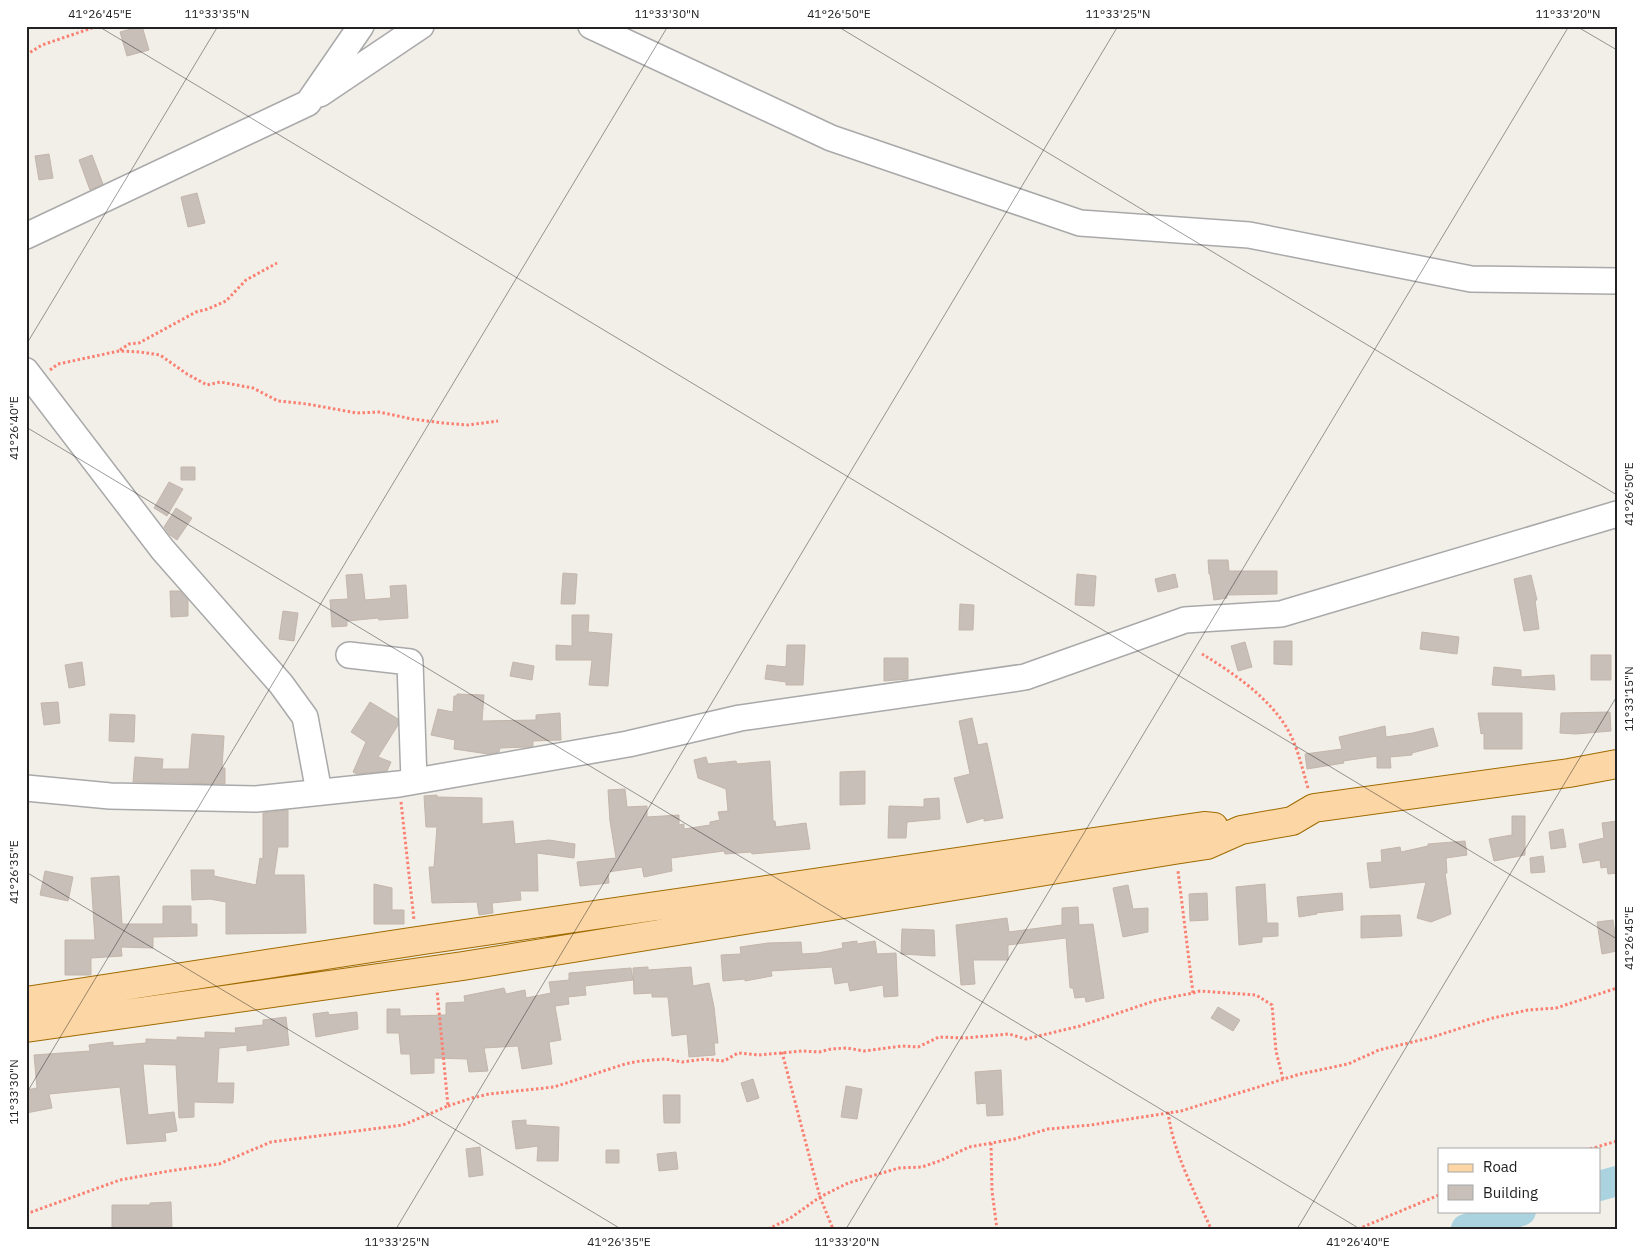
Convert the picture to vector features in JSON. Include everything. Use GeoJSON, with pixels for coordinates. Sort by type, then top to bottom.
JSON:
{"type":"FeatureCollection","features":[{"type":"Feature","properties":{"kind":"main road"},"geometry":{"type":"LineString","coordinates":[[26,1028],[435,970],[1207,845],[1241,830],[1292,821],[1314,808],[1569,773],[1617,764]]}},
{"type":"Feature","properties":{"kind":"main road"},"geometry":{"type":"LineString","coordinates":[[26,1001],[417,941],[1204,826],[1241,830]]}},
{"type":"Feature","properties":{"kind":"street"},"geometry":{"type":"LineString","coordinates":[[308,102],[361,26]]}},
{"type":"Feature","properties":{"kind":"street"},"geometry":{"type":"LineString","coordinates":[[26,236],[308,102],[421,26]]}},
{"type":"Feature","properties":{"kind":"street"},"geometry":{"type":"LineString","coordinates":[[591,26],[831,138],[1080,224],[1249,235],[1471,279],[1617,281]]}},
{"type":"Feature","properties":{"kind":"street"},"geometry":{"type":"LineString","coordinates":[[27,373],[163,550],[281,684],[305,717],[319,792]]}},
{"type":"Feature","properties":{"kind":"street"},"geometry":{"type":"LineString","coordinates":[[26,788],[110,796],[256,799],[407,782],[628,744],[740,718],[1025,677],[1185,620],[1281,614],[1617,514]]}},
{"type":"Feature","properties":{"kind":"street"},"geometry":{"type":"LineString","coordinates":[[350,655],[410,662],[407,782]]}},
{"type":"Feature","properties":{"kind":"path"},"geometry":{"type":"LineString","coordinates":[[26,55],[42,45],[92,28]]}},
{"type":"Feature","properties":{"kind":"path"},"geometry":{"type":"LineString","coordinates":[[119,351],[129,344],[139,343],[196,312],[208,309],[226,300],[246,280],[277,263]]}},
{"type":"Feature","properties":{"kind":"path"},"geometry":{"type":"LineString","coordinates":[[27,373],[51,370],[58,364],[119,351],[160,355],[207,385],[220,382],[253,388],[278,401],[357,413],[379,412],[443,423],[468,425],[498,421]]}},
{"type":"Feature","properties":{"kind":"path"},"geometry":{"type":"LineString","coordinates":[[1202,654],[1224,667],[1265,699],[1288,729],[1302,762],[1314,808]]}},
{"type":"Feature","properties":{"kind":"path"},"geometry":{"type":"LineString","coordinates":[[407,782],[417,941]]}},
{"type":"Feature","properties":{"kind":"path"},"geometry":{"type":"LineString","coordinates":[[1174,850],[1180,883],[1193,993]]}},
{"type":"Feature","properties":{"kind":"path"},"geometry":{"type":"LineString","coordinates":[[435,970],[448,1106]]}},
{"type":"Feature","properties":{"kind":"path"},"geometry":{"type":"LineString","coordinates":[[768,1229],[789,1219],[820,1197],[848,1184],[899,1168],[922,1167],[969,1147],[1014,1139],[1048,1129],[1091,1125],[1181,1111],[1300,1074],[1348,1064],[1379,1050],[1493,1018],[1528,1010],[1556,1008],[1617,988]]}},
{"type":"Feature","properties":{"kind":"path"},"geometry":{"type":"LineString","coordinates":[[26,1214],[120,1180],[219,1164],[271,1142],[403,1125],[448,1106],[489,1094],[554,1087],[624,1064],[665,1059],[682,1062],[705,1059],[724,1061],[738,1053],[759,1055],[802,1050],[819,1052],[846,1048],[864,1051],[902,1046],[918,1047],[939,1037],[965,1038],[1009,1034],[1026,1039],[1080,1026],[1157,1000],[1200,991],[1256,994],[1272,1005],[1276,1051],[1283,1079]]}},
{"type":"Feature","properties":{"kind":"path"},"geometry":{"type":"LineString","coordinates":[[782,1052],[820,1197],[832,1229]]}},
{"type":"Feature","properties":{"kind":"path"},"geometry":{"type":"LineString","coordinates":[[1168,1112],[1169,1126],[1182,1165],[1211,1229]]}},
{"type":"Feature","properties":{"kind":"path"},"geometry":{"type":"LineString","coordinates":[[1593,1148],[1617,1141]]}},
{"type":"Feature","properties":{"kind":"path"},"geometry":{"type":"LineString","coordinates":[[992,1143],[992,1191],[996,1229]]}},
{"type":"Feature","properties":{"kind":"path"},"geometry":{"type":"LineString","coordinates":[[1358,1229],[1438,1195]]}},
{"type":"Feature","properties":{"kind":"building"},"geometry":{"type":"Polygon","coordinates":[[[142,26],[149,50],[127,56],[120,32],[142,26]]]}},
{"type":"Feature","properties":{"kind":"building"},"geometry":{"type":"Polygon","coordinates":[[[49,154],[53,178],[39,180],[35,156],[49,154]]]}},
{"type":"Feature","properties":{"kind":"building"},"geometry":{"type":"Polygon","coordinates":[[[92,155],[103,184],[90,190],[79,160],[92,155]]]}},
{"type":"Feature","properties":{"kind":"building"},"geometry":{"type":"Polygon","coordinates":[[[197,193],[205,223],[188,227],[181,197],[197,193]]]}},
{"type":"Feature","properties":{"kind":"building"},"geometry":{"type":"Polygon","coordinates":[[[181,467],[195,467],[195,480],[181,480],[181,467]]]}},
{"type":"Feature","properties":{"kind":"building"},"geometry":{"type":"Polygon","coordinates":[[[169,482],[183,489],[167,516],[154,508],[169,482]]]}},
{"type":"Feature","properties":{"kind":"building"},"geometry":{"type":"Polygon","coordinates":[[[176,508],[192,518],[177,540],[164,527],[176,508]]]}},
{"type":"Feature","properties":{"kind":"building"},"geometry":{"type":"Polygon","coordinates":[[[1208,560],[1228,560],[1229,571],[1277,571],[1277,594],[1227,595],[1227,598],[1214,600],[1208,560]]]}},
{"type":"Feature","properties":{"kind":"building"},"geometry":{"type":"Polygon","coordinates":[[[563,573],[577,574],[575,604],[561,604],[563,573]]]}},
{"type":"Feature","properties":{"kind":"building"},"geometry":{"type":"Polygon","coordinates":[[[362,574],[365,600],[391,598],[390,586],[406,585],[408,618],[347,621],[347,626],[332,627],[330,600],[348,599],[346,575],[362,574]]]}},
{"type":"Feature","properties":{"kind":"building"},"geometry":{"type":"Polygon","coordinates":[[[1077,574],[1096,576],[1094,606],[1075,605],[1077,574]]]}},
{"type":"Feature","properties":{"kind":"building"},"geometry":{"type":"Polygon","coordinates":[[[1175,574],[1178,587],[1158,592],[1155,579],[1175,574]]]}},
{"type":"Feature","properties":{"kind":"building"},"geometry":{"type":"Polygon","coordinates":[[[1531,575],[1537,600],[1535,600],[1539,629],[1524,631],[1514,579],[1531,575]]]}},
{"type":"Feature","properties":{"kind":"building"},"geometry":{"type":"Polygon","coordinates":[[[170,591],[180,591],[188,600],[188,616],[171,617],[170,591]]]}},
{"type":"Feature","properties":{"kind":"building"},"geometry":{"type":"Polygon","coordinates":[[[960,604],[974,605],[973,630],[959,630],[960,604]]]}},
{"type":"Feature","properties":{"kind":"building"},"geometry":{"type":"Polygon","coordinates":[[[283,611],[298,613],[294,641],[279,639],[283,611]]]}},
{"type":"Feature","properties":{"kind":"building"},"geometry":{"type":"Polygon","coordinates":[[[572,615],[589,615],[588,632],[612,634],[608,686],[589,685],[592,660],[556,660],[556,645],[572,646],[572,615]]]}},
{"type":"Feature","properties":{"kind":"building"},"geometry":{"type":"Polygon","coordinates":[[[1422,632],[1459,637],[1457,654],[1420,649],[1422,632]]]}},
{"type":"Feature","properties":{"kind":"building"},"geometry":{"type":"Polygon","coordinates":[[[1274,641],[1292,641],[1292,665],[1274,664],[1274,641]]]}},
{"type":"Feature","properties":{"kind":"building"},"geometry":{"type":"Polygon","coordinates":[[[1245,642],[1252,667],[1238,671],[1231,646],[1245,642]]]}},
{"type":"Feature","properties":{"kind":"building"},"geometry":{"type":"Polygon","coordinates":[[[787,645],[805,645],[803,685],[786,685],[786,682],[765,679],[767,665],[786,667],[787,645]]]}},
{"type":"Feature","properties":{"kind":"building"},"geometry":{"type":"Polygon","coordinates":[[[1591,655],[1611,655],[1611,680],[1591,680],[1591,655]]]}},
{"type":"Feature","properties":{"kind":"building"},"geometry":{"type":"Polygon","coordinates":[[[884,658],[908,658],[908,679],[884,681],[884,658]]]}},
{"type":"Feature","properties":{"kind":"building"},"geometry":{"type":"Polygon","coordinates":[[[82,662],[85,685],[69,688],[65,665],[82,662]]]}},
{"type":"Feature","properties":{"kind":"building"},"geometry":{"type":"Polygon","coordinates":[[[513,662],[534,666],[532,680],[510,676],[513,662]]]}},
{"type":"Feature","properties":{"kind":"building"},"geometry":{"type":"Polygon","coordinates":[[[1494,667],[1521,670],[1521,677],[1554,675],[1555,690],[1492,685],[1494,667]]]}},
{"type":"Feature","properties":{"kind":"building"},"geometry":{"type":"Polygon","coordinates":[[[457,694],[484,695],[482,721],[536,720],[536,715],[560,713],[561,740],[533,741],[533,746],[500,748],[499,752],[488,754],[454,749],[455,740],[431,735],[438,709],[453,712],[454,696],[457,696],[457,694]]]}},
{"type":"Feature","properties":{"kind":"building"},"geometry":{"type":"Polygon","coordinates":[[[58,702],[60,723],[44,725],[41,703],[58,702]]]}},
{"type":"Feature","properties":{"kind":"building"},"geometry":{"type":"Polygon","coordinates":[[[370,702],[398,719],[398,725],[378,757],[391,762],[387,771],[357,774],[353,772],[366,742],[351,732],[370,702]]]}},
{"type":"Feature","properties":{"kind":"building"},"geometry":{"type":"Polygon","coordinates":[[[1610,712],[1611,731],[1576,734],[1560,733],[1561,713],[1610,712]]]}},
{"type":"Feature","properties":{"kind":"building"},"geometry":{"type":"Polygon","coordinates":[[[1478,713],[1522,713],[1522,749],[1484,749],[1484,733],[1481,734],[1478,713]]]}},
{"type":"Feature","properties":{"kind":"building"},"geometry":{"type":"Polygon","coordinates":[[[110,714],[135,715],[134,742],[109,741],[110,714]]]}},
{"type":"Feature","properties":{"kind":"building"},"geometry":{"type":"Polygon","coordinates":[[[972,718],[978,745],[987,743],[1003,818],[984,821],[984,818],[967,823],[954,778],[970,774],[959,721],[972,718]]]}},
{"type":"Feature","properties":{"kind":"building"},"geometry":{"type":"Polygon","coordinates":[[[1385,726],[1386,737],[1433,728],[1438,746],[1412,753],[1412,755],[1390,757],[1391,768],[1377,768],[1377,756],[1307,769],[1305,754],[1342,749],[1339,737],[1385,726]]]}},
{"type":"Feature","properties":{"kind":"building"},"geometry":{"type":"Polygon","coordinates":[[[192,734],[224,736],[222,768],[225,768],[225,784],[133,782],[135,757],[163,759],[162,769],[189,769],[192,734]]]}},
{"type":"Feature","properties":{"kind":"building"},"geometry":{"type":"Polygon","coordinates":[[[706,757],[708,764],[736,761],[737,764],[770,761],[773,821],[775,821],[776,827],[806,823],[810,849],[752,854],[751,852],[725,854],[724,851],[671,858],[672,871],[644,877],[642,867],[608,872],[609,883],[580,886],[577,862],[616,858],[610,821],[608,790],[625,789],[627,807],[647,806],[647,817],[679,815],[679,825],[684,824],[684,829],[710,825],[710,822],[720,820],[718,812],[728,811],[726,789],[698,778],[694,760],[706,757]]]}},
{"type":"Feature","properties":{"kind":"building"},"geometry":{"type":"Polygon","coordinates":[[[865,771],[865,804],[840,805],[840,772],[865,771]]]}},
{"type":"Feature","properties":{"kind":"building"},"geometry":{"type":"Polygon","coordinates":[[[437,795],[437,797],[482,798],[482,824],[513,821],[515,844],[549,840],[575,844],[574,858],[537,853],[538,891],[520,891],[521,900],[492,903],[493,913],[479,915],[477,902],[432,903],[429,867],[434,867],[437,827],[426,827],[424,796],[437,795]]]}},
{"type":"Feature","properties":{"kind":"building"},"geometry":{"type":"Polygon","coordinates":[[[939,798],[940,819],[907,822],[906,838],[888,838],[889,806],[924,807],[924,799],[939,798]]]}},
{"type":"Feature","properties":{"kind":"building"},"geometry":{"type":"Polygon","coordinates":[[[288,810],[288,847],[278,847],[274,875],[304,875],[306,933],[226,934],[226,902],[210,899],[192,900],[191,870],[214,870],[214,876],[256,885],[260,858],[263,859],[263,813],[288,810]]]}},
{"type":"Feature","properties":{"kind":"building"},"geometry":{"type":"Polygon","coordinates":[[[1512,816],[1525,816],[1525,855],[1494,861],[1489,839],[1512,835],[1512,816]]]}},
{"type":"Feature","properties":{"kind":"building"},"geometry":{"type":"Polygon","coordinates":[[[1617,821],[1617,873],[1608,874],[1607,867],[1601,868],[1600,860],[1583,863],[1579,844],[1604,838],[1602,823],[1617,821]]]}},
{"type":"Feature","properties":{"kind":"building"},"geometry":{"type":"Polygon","coordinates":[[[1563,829],[1566,847],[1551,849],[1549,832],[1563,829]]]}},
{"type":"Feature","properties":{"kind":"building"},"geometry":{"type":"Polygon","coordinates":[[[1465,841],[1467,855],[1446,858],[1447,873],[1445,873],[1451,914],[1431,922],[1417,918],[1426,882],[1370,888],[1367,863],[1382,862],[1381,850],[1400,847],[1401,852],[1428,846],[1428,844],[1465,841]]]}},
{"type":"Feature","properties":{"kind":"building"},"geometry":{"type":"Polygon","coordinates":[[[1543,856],[1545,872],[1531,873],[1530,858],[1543,856]]]}},
{"type":"Feature","properties":{"kind":"building"},"geometry":{"type":"Polygon","coordinates":[[[45,871],[73,877],[68,901],[40,895],[45,871]]]}},
{"type":"Feature","properties":{"kind":"building"},"geometry":{"type":"Polygon","coordinates":[[[119,876],[122,924],[163,924],[163,906],[191,906],[191,924],[197,924],[197,936],[153,937],[153,948],[121,947],[122,956],[91,958],[91,975],[65,975],[65,940],[95,940],[91,878],[119,876]]]}},
{"type":"Feature","properties":{"kind":"building"},"geometry":{"type":"Polygon","coordinates":[[[374,884],[392,888],[392,910],[404,910],[404,924],[374,924],[374,884]]]}},
{"type":"Feature","properties":{"kind":"building"},"geometry":{"type":"Polygon","coordinates":[[[1265,884],[1267,923],[1278,923],[1278,936],[1262,937],[1262,942],[1239,945],[1236,887],[1265,884]]]}},
{"type":"Feature","properties":{"kind":"building"},"geometry":{"type":"Polygon","coordinates":[[[1128,885],[1133,909],[1148,908],[1148,932],[1123,937],[1113,888],[1128,885]]]}},
{"type":"Feature","properties":{"kind":"building"},"geometry":{"type":"Polygon","coordinates":[[[1207,893],[1208,920],[1190,921],[1189,894],[1207,893]]]}},
{"type":"Feature","properties":{"kind":"building"},"geometry":{"type":"Polygon","coordinates":[[[1342,893],[1343,910],[1299,917],[1297,897],[1342,893]]]}},
{"type":"Feature","properties":{"kind":"building"},"geometry":{"type":"Polygon","coordinates":[[[1078,907],[1079,925],[1093,924],[1104,998],[1086,1002],[1085,997],[1075,998],[1073,988],[1070,988],[1066,938],[1008,945],[1008,960],[973,960],[975,984],[961,985],[956,925],[1007,918],[1009,932],[1062,925],[1062,908],[1078,907]]]}},
{"type":"Feature","properties":{"kind":"building"},"geometry":{"type":"Polygon","coordinates":[[[1400,915],[1402,936],[1361,938],[1361,916],[1400,915]]]}},
{"type":"Feature","properties":{"kind":"building"},"geometry":{"type":"Polygon","coordinates":[[[1613,920],[1617,951],[1602,954],[1597,922],[1613,920]]]}},
{"type":"Feature","properties":{"kind":"building"},"geometry":{"type":"Polygon","coordinates":[[[902,929],[934,930],[935,956],[901,954],[902,929]]]}},
{"type":"Feature","properties":{"kind":"building"},"geometry":{"type":"Polygon","coordinates":[[[857,941],[857,944],[875,941],[877,954],[896,953],[898,996],[884,997],[883,985],[850,991],[848,982],[835,984],[832,967],[771,971],[772,976],[745,981],[745,979],[723,981],[721,955],[741,954],[740,947],[768,943],[801,942],[802,954],[843,948],[842,943],[857,941]]]}},
{"type":"Feature","properties":{"kind":"building"},"geometry":{"type":"Polygon","coordinates":[[[648,967],[648,970],[691,967],[693,986],[709,983],[718,1043],[714,1043],[715,1055],[689,1057],[687,1034],[672,1036],[668,997],[652,997],[652,993],[634,994],[633,968],[648,967]]]}},
{"type":"Feature","properties":{"kind":"building"},"geometry":{"type":"Polygon","coordinates":[[[631,968],[633,980],[585,986],[586,995],[568,997],[569,1004],[555,1006],[561,1040],[549,1042],[552,1064],[522,1069],[518,1046],[484,1048],[488,1071],[469,1072],[467,1059],[434,1058],[434,1073],[411,1074],[410,1054],[401,1054],[399,1033],[387,1033],[387,1009],[400,1009],[400,1016],[446,1015],[446,1003],[465,1002],[464,996],[504,988],[506,994],[525,990],[526,998],[551,993],[549,982],[569,980],[569,973],[631,968]]]}},
{"type":"Feature","properties":{"kind":"building"},"geometry":{"type":"Polygon","coordinates":[[[1218,1007],[1240,1020],[1233,1031],[1211,1018],[1218,1007]]]}},
{"type":"Feature","properties":{"kind":"building"},"geometry":{"type":"Polygon","coordinates":[[[328,1012],[329,1015],[357,1012],[358,1029],[316,1037],[313,1014],[328,1012]]]}},
{"type":"Feature","properties":{"kind":"building"},"geometry":{"type":"Polygon","coordinates":[[[286,1017],[289,1045],[247,1051],[247,1045],[219,1048],[217,1083],[234,1083],[233,1103],[194,1102],[194,1117],[179,1118],[176,1065],[143,1064],[148,1115],[174,1112],[177,1131],[165,1133],[166,1141],[127,1144],[120,1087],[49,1094],[52,1108],[26,1113],[26,1090],[37,1088],[34,1055],[90,1051],[89,1045],[113,1042],[113,1046],[146,1043],[146,1039],[177,1040],[177,1037],[205,1038],[205,1032],[236,1033],[235,1028],[263,1025],[263,1020],[286,1017]]]}},
{"type":"Feature","properties":{"kind":"building"},"geometry":{"type":"Polygon","coordinates":[[[1001,1070],[1003,1115],[987,1116],[986,1103],[977,1104],[975,1072],[1001,1070]]]}},
{"type":"Feature","properties":{"kind":"building"},"geometry":{"type":"Polygon","coordinates":[[[753,1079],[759,1098],[747,1102],[741,1083],[753,1079]]]}},
{"type":"Feature","properties":{"kind":"building"},"geometry":{"type":"Polygon","coordinates":[[[846,1086],[862,1089],[857,1119],[841,1117],[846,1086]]]}},
{"type":"Feature","properties":{"kind":"building"},"geometry":{"type":"Polygon","coordinates":[[[663,1095],[680,1095],[680,1123],[664,1123],[663,1095]]]}},
{"type":"Feature","properties":{"kind":"building"},"geometry":{"type":"Polygon","coordinates":[[[526,1120],[526,1125],[559,1127],[558,1161],[537,1161],[538,1146],[516,1149],[512,1121],[526,1120]]]}},
{"type":"Feature","properties":{"kind":"building"},"geometry":{"type":"Polygon","coordinates":[[[480,1147],[483,1175],[469,1177],[466,1149],[480,1147]]]}},
{"type":"Feature","properties":{"kind":"building"},"geometry":{"type":"Polygon","coordinates":[[[606,1150],[619,1150],[619,1163],[606,1163],[606,1150]]]}},
{"type":"Feature","properties":{"kind":"building"},"geometry":{"type":"Polygon","coordinates":[[[676,1152],[678,1169],[659,1171],[657,1154],[676,1152]]]}},
{"type":"Feature","properties":{"kind":"building"},"geometry":{"type":"Polygon","coordinates":[[[171,1202],[172,1229],[112,1229],[112,1205],[150,1205],[150,1203],[171,1202]]]}},
{"type":"Feature","properties":{"kind":"waterway"},"geometry":{"type":"LineString","coordinates":[[1600,1186],[1617,1181]]}},
{"type":"Feature","properties":{"kind":"waterway"},"geometry":{"type":"LineString","coordinates":[[1466,1229],[1518,1212]]}}]}
